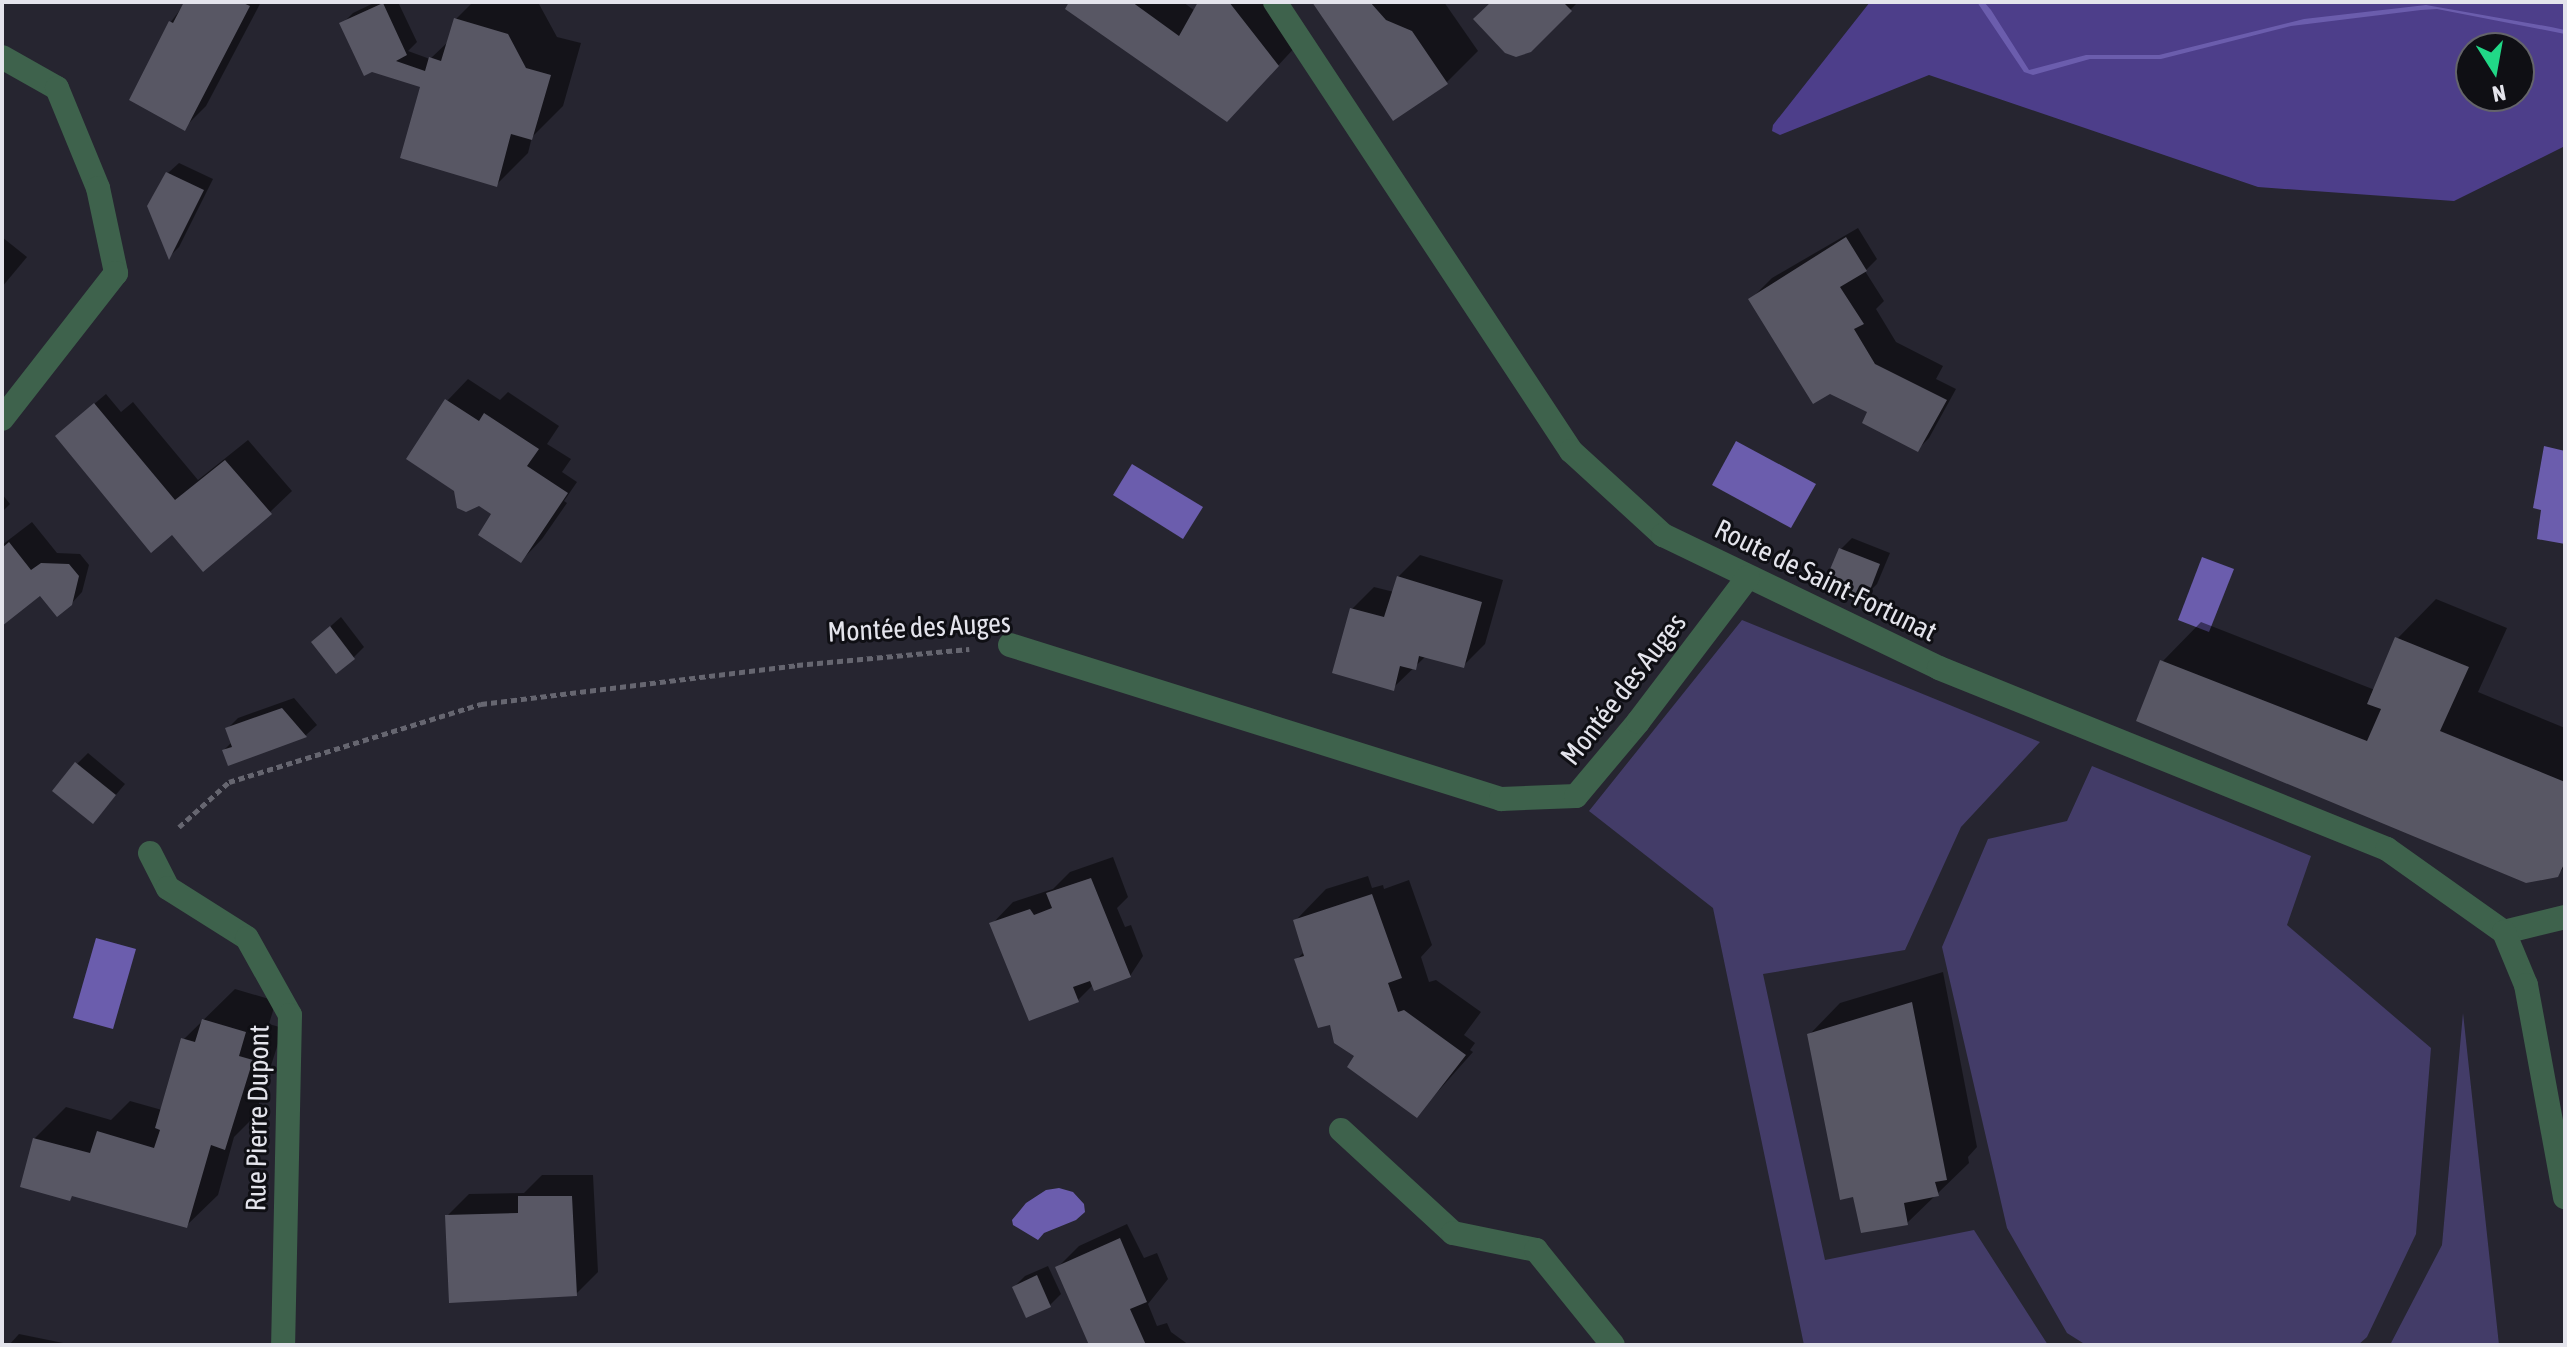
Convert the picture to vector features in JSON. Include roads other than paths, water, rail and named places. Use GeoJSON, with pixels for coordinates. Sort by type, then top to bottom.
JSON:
{"type":"FeatureCollection","features":[{"type":"Feature","properties":{"kind":"street","name":"Route de Saint-Fortunat"},"geometry":{"type":"LineString","coordinates":[[1275,2],[1571,451],[1663,535],[1939,668],[2387,849],[2504,932]]}},
{"type":"Feature","properties":{"kind":"street"},"geometry":{"type":"LineString","coordinates":[[2,57],[57,88],[98,188],[116,273],[2,419]]}},
{"type":"Feature","properties":{"kind":"street","name":"Montée des Auges"},"geometry":{"type":"LineString","coordinates":[[1010,645],[1501,799],[1576,796],[1638,722],[1748,577]]}},
{"type":"Feature","properties":{"kind":"street","name":"Rue Pierre Dupont"},"geometry":{"type":"LineString","coordinates":[[150,853],[168,888],[247,938],[290,1015],[283,1345]]}},
{"type":"Feature","properties":{"kind":"street"},"geometry":{"type":"LineString","coordinates":[[2565,917],[2504,932],[2526,985],[2565,1197]]}},
{"type":"Feature","properties":{"kind":"street"},"geometry":{"type":"LineString","coordinates":[[1341,1130],[1453,1233],[1536,1250],[1613,1345]]}}]}
